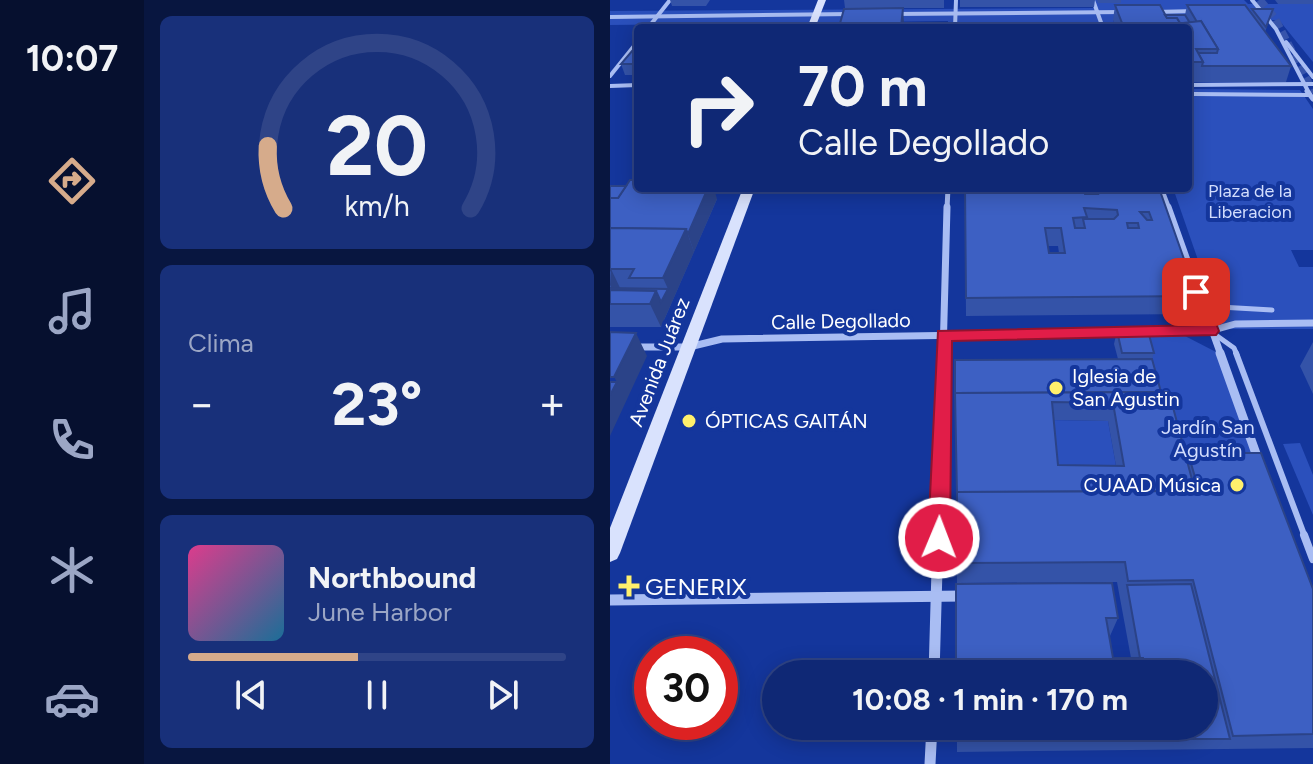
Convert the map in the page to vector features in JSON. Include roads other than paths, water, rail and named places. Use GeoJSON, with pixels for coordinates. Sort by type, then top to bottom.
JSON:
{"type":"FeatureCollection","features":[{"type":"Feature","properties":{"kind":"main road"},"geometry":{"type":"LineString","coordinates":[[813,24],[822,0]]}},
{"type":"Feature","properties":{"kind":"main road","name":"Avenida Juárez"},"geometry":{"type":"LineString","coordinates":[[610,553],[748,192]]}},
{"type":"Feature","properties":{"kind":"street"},"geometry":{"type":"LineString","coordinates":[[651,24],[670,0]]}},
{"type":"Feature","properties":{"kind":"street"},"geometry":{"type":"LineString","coordinates":[[955,24],[956,0]]}},
{"type":"Feature","properties":{"kind":"street"},"geometry":{"type":"LineString","coordinates":[[1093,0],[1102,24]]}},
{"type":"Feature","properties":{"kind":"street"},"geometry":{"type":"LineString","coordinates":[[1252,0],[1313,77]]}},
{"type":"Feature","properties":{"kind":"street"},"geometry":{"type":"LineString","coordinates":[[1144,12],[1206,11]]}},
{"type":"Feature","properties":{"kind":"street"},"geometry":{"type":"LineString","coordinates":[[1253,11],[1261,11]]}},
{"type":"Feature","properties":{"kind":"street"},"geometry":{"type":"LineString","coordinates":[[889,14],[1128,12]]}},
{"type":"Feature","properties":{"kind":"street"},"geometry":{"type":"LineString","coordinates":[[610,17],[860,14]]}},
{"type":"Feature","properties":{"kind":"street"},"geometry":{"type":"LineString","coordinates":[[1276,29],[1302,84],[1312,97]]}},
{"type":"Feature","properties":{"kind":"street"},"geometry":{"type":"LineString","coordinates":[[610,76],[634,46]]}},
{"type":"Feature","properties":{"kind":"street"},"geometry":{"type":"LineString","coordinates":[[1192,85],[1313,84]]}},
{"type":"Feature","properties":{"kind":"street"},"geometry":{"type":"LineString","coordinates":[[610,86],[634,85]]}},
{"type":"Feature","properties":{"kind":"street"},"geometry":{"type":"LineString","coordinates":[[935,660],[948,192]]}},
{"type":"Feature","properties":{"kind":"street"},"geometry":{"type":"LineString","coordinates":[[1162,192],[1262,471]]}},
{"type":"Feature","properties":{"kind":"street","name":"Calle Degollado"},"geometry":{"type":"LineString","coordinates":[[626,347],[689,347],[722,339],[1210,331],[1235,324],[1313,323]]}},
{"type":"Feature","properties":{"kind":"street"},"geometry":{"type":"LineString","coordinates":[[610,600],[983,596]]}},
{"type":"Feature","properties":{"kind":"street"},"geometry":{"type":"LineString","coordinates":[[930,764],[931,740]]}},
{"type":"Feature","properties":{"kind":"lane"},"geometry":{"type":"LineString","coordinates":[[1194,94],[1312,97]]}},
{"type":"Feature","properties":{"kind":"lane"},"geometry":{"type":"LineString","coordinates":[[1196,292],[1220,307],[1272,310]]}},
{"type":"Feature","properties":{"kind":"lane"},"geometry":{"type":"LineString","coordinates":[[1210,331],[1234,348],[1313,559]]}},
{"type":"Feature","properties":{"kind":"tunnel"},"geometry":{"type":"LineString","coordinates":[[1259,0],[1274,18],[1313,93]]}},
{"type":"Feature","properties":{"kind":"place","name":"Iglesia de San Agustin"},"geometry":{"type":"Point","coordinates":[1056,388]}},
{"type":"Feature","properties":{"kind":"place","name":"ÓPTICAS GAITÁN"},"geometry":{"type":"Point","coordinates":[689,421]}},
{"type":"Feature","properties":{"kind":"place","name":"CUAAD Música"},"geometry":{"type":"Point","coordinates":[1237,485]}},
{"type":"Feature","properties":{"kind":"place","name":"GENERIX"},"geometry":{"type":"Point","coordinates":[629,586]}},
{"type":"Feature","properties":{"kind":"park label","name":"Plaza de la Liberacion"},"geometry":{"type":"Point","coordinates":[1250,201]}},
{"type":"Feature","properties":{"kind":"park label","name":"Jardín San Agustín"},"geometry":{"type":"Point","coordinates":[1208,438]}}]}
